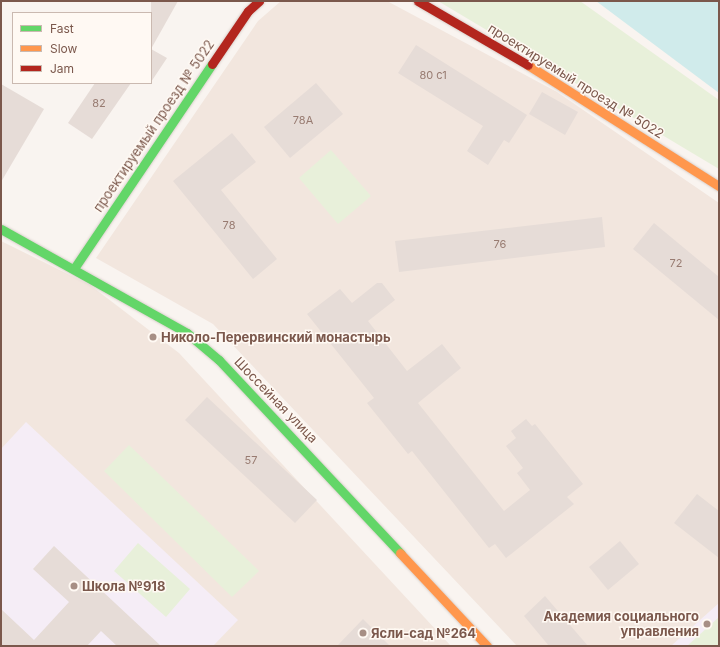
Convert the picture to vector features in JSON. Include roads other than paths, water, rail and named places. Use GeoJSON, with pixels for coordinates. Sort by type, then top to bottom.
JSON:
{"type":"FeatureCollection","features":[{"type":"Feature","properties":{"kind":"street","name":"проектируемый проезд № 5022"},"geometry":{"type":"LineString","coordinates":[[75,268],[248,11],[259,1]]}},
{"type":"Feature","properties":{"kind":"street","name":"проектируемый проезд № 5022"},"geometry":{"type":"LineString","coordinates":[[418,1],[562,85],[719,186]]}},
{"type":"Feature","properties":{"kind":"street","name":"Шоссейная улица"},"geometry":{"type":"LineString","coordinates":[[1,229],[75,268],[187,333],[219,360],[487,646]]}},
{"type":"Feature","properties":{"kind":"water"},"geometry":{"type":"Polygon","coordinates":[[[596,1],[719,1],[719,93],[596,1]]]}},
{"type":"Feature","properties":{"kind":"place","name":"Николо-Перервинский монастырь"},"geometry":{"type":"Point","coordinates":[153,337]}},
{"type":"Feature","properties":{"kind":"place","name":"Школа №918"},"geometry":{"type":"Point","coordinates":[74,586]}},
{"type":"Feature","properties":{"kind":"place","name":"Академия социального управления"},"geometry":{"type":"Point","coordinates":[707,624]}},
{"type":"Feature","properties":{"kind":"place","name":"Ясли-сад №264"},"geometry":{"type":"Point","coordinates":[363,633]}}]}
